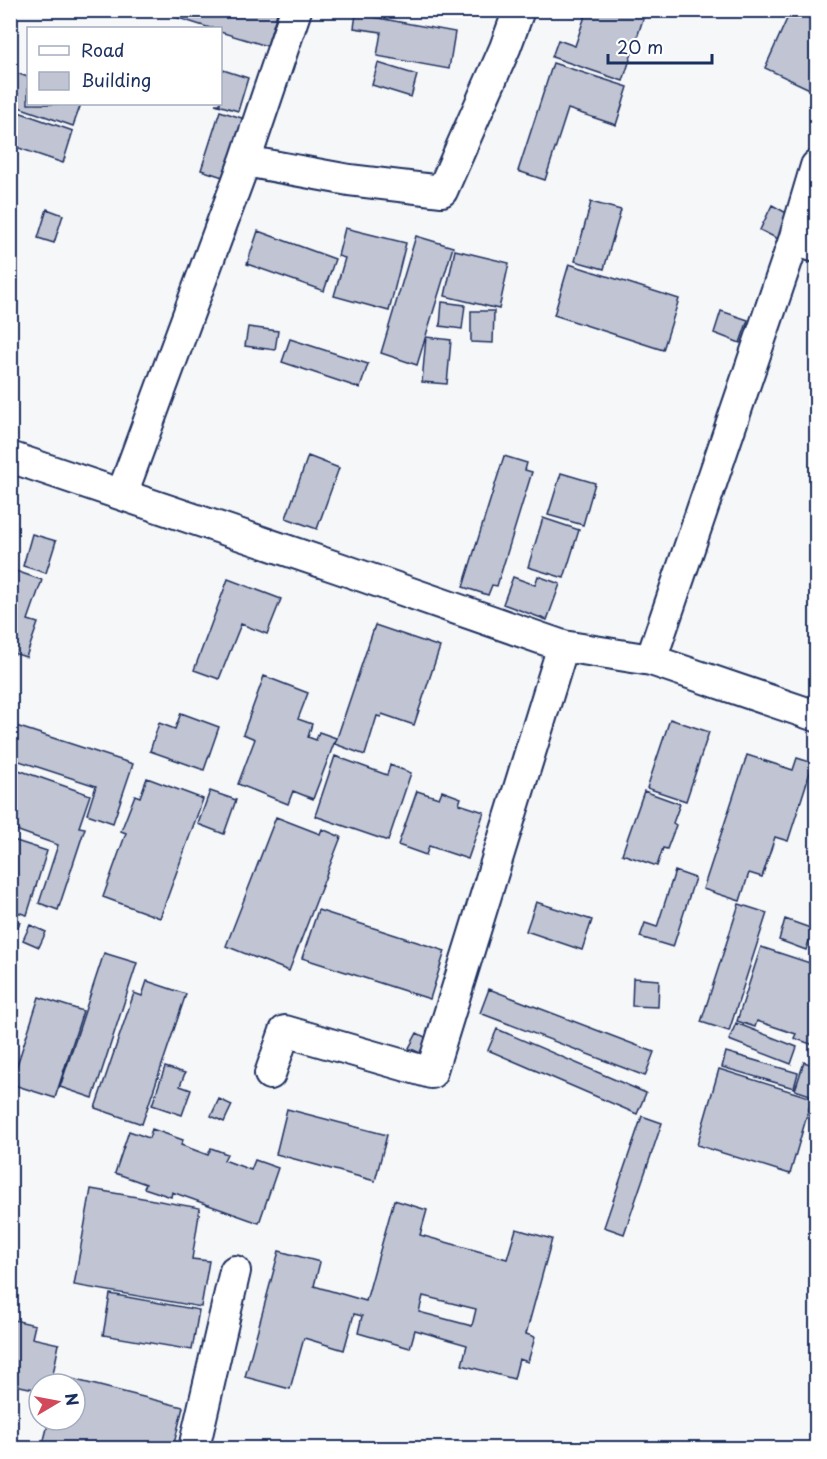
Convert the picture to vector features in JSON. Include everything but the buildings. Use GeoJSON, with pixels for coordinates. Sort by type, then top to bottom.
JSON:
{"type":"FeatureCollection","features":[{"type":"Feature","properties":{"kind":"street"},"geometry":{"type":"LineString","coordinates":[[122,494],[245,161],[296,10]]}},
{"type":"Feature","properties":{"kind":"street"},"geometry":{"type":"LineString","coordinates":[[245,161],[349,180],[442,191],[505,48],[519,10]]}},
{"type":"Feature","properties":{"kind":"street"},"geometry":{"type":"LineString","coordinates":[[651,660],[805,244],[816,166]]}},
{"type":"Feature","properties":{"kind":"street"},"geometry":{"type":"LineString","coordinates":[[10,457],[563,646],[651,660],[816,716]]}},
{"type":"Feature","properties":{"kind":"street"},"geometry":{"type":"LineString","coordinates":[[270,1074],[285,1031],[431,1073],[563,646]]}},
{"type":"Feature","properties":{"kind":"street"},"geometry":{"type":"LineString","coordinates":[[194,1449],[235,1271]]}}]}
